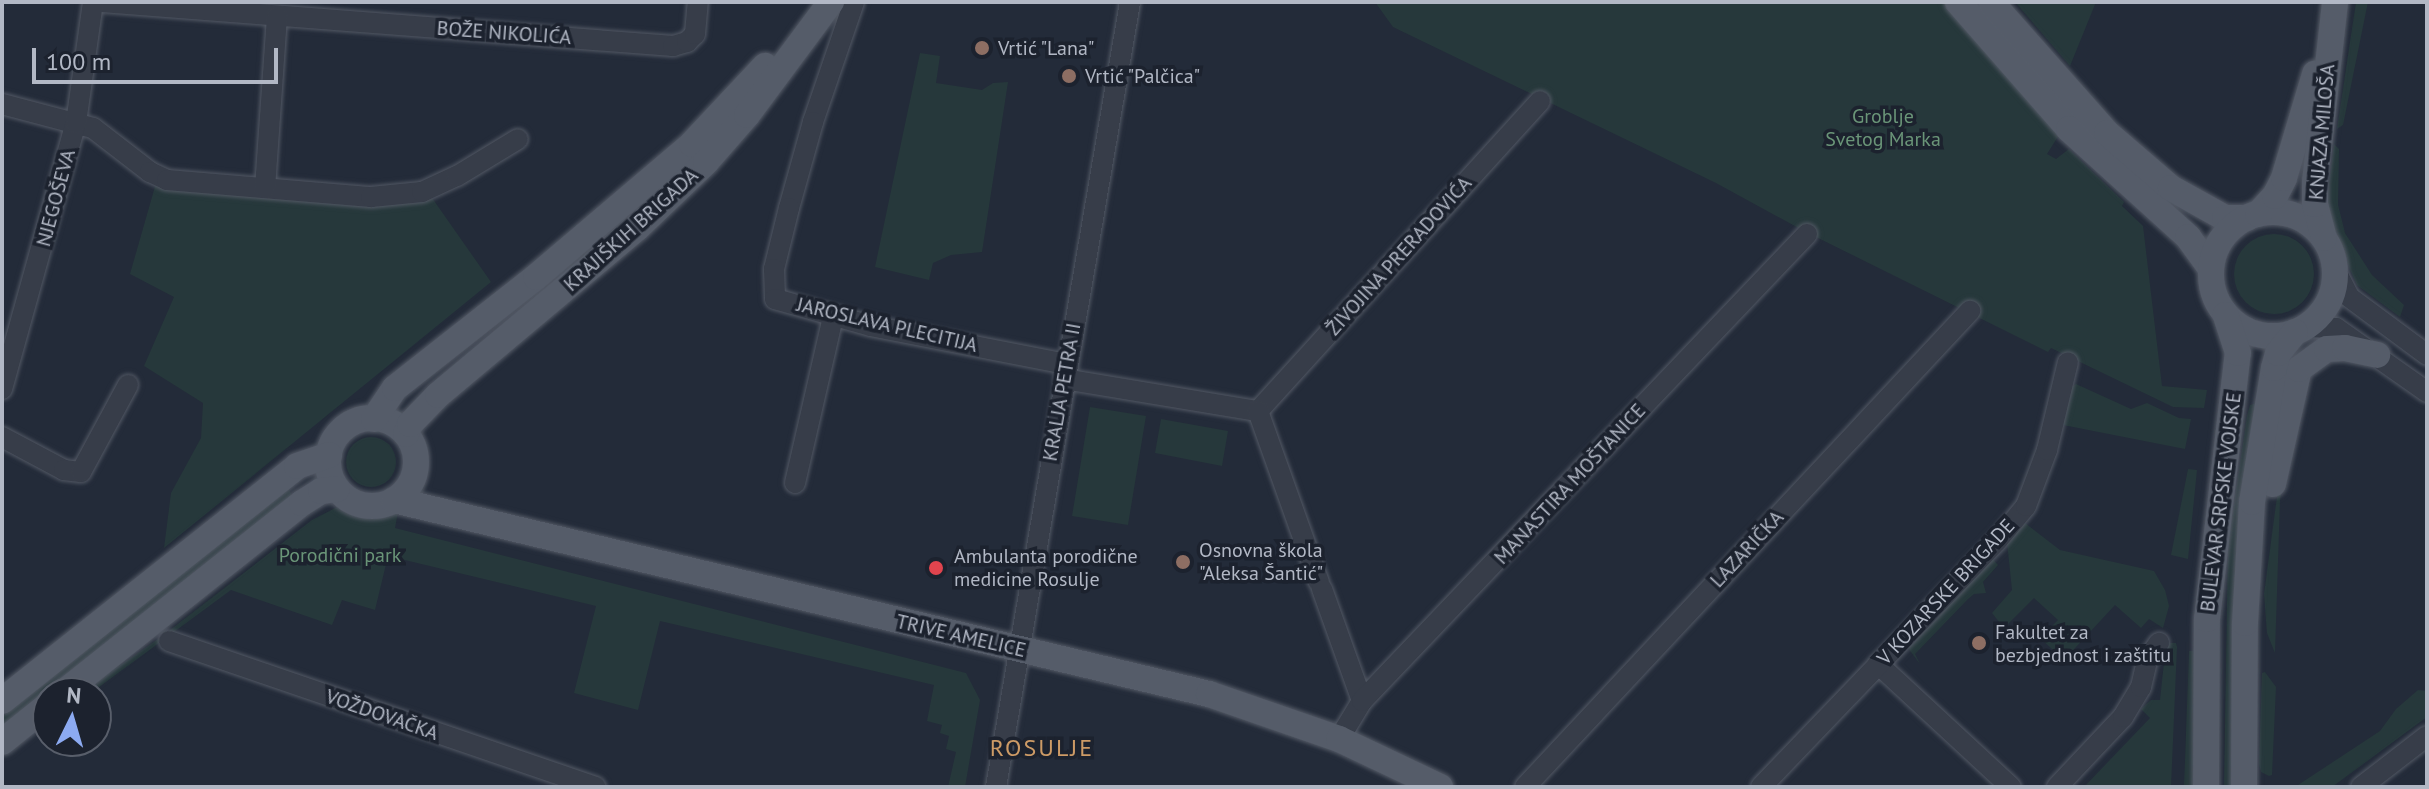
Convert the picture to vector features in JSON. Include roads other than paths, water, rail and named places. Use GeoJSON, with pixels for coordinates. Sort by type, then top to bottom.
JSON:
{"type":"FeatureCollection","features":[{"type":"Feature","properties":{"kind":"main road","name":"KRAJIŠKIH BRIGADA"},"geometry":{"type":"LineString","coordinates":[[374,419],[395,388],[536,277],[692,144],[762,70],[812,2]]}},
{"type":"Feature","properties":{"kind":"main road","name":"KRAJIŠKIH BRIGADA"},"geometry":{"type":"LineString","coordinates":[[406,434],[418,414],[438,395],[615,247],[706,162],[747,115],[831,2]]}},
{"type":"Feature","properties":{"kind":"main road"},"geometry":{"type":"LineString","coordinates":[[1958,2],[2069,129],[2188,237],[2211,269]]}},
{"type":"Feature","properties":{"kind":"main road"},"geometry":{"type":"LineString","coordinates":[[1991,2],[2107,133],[2171,188],[2225,218],[2277,212],[2296,217],[2313,227],[2326,241],[2335,269],[2328,302],[2300,330],[2258,335],[2241,328],[2226,315],[2211,285],[2211,269],[2220,242],[2253,216]]}},
{"type":"Feature","properties":{"kind":"main road","name":"KNJAZA MILOŠA"},"geometry":{"type":"LineString","coordinates":[[2253,216],[2275,196],[2284,178],[2333,12]]}},
{"type":"Feature","properties":{"kind":"main road","name":"KNJAZA MILOŠA"},"geometry":{"type":"LineString","coordinates":[[2326,241],[2315,204],[2315,181],[2333,12]]}},
{"type":"Feature","properties":{"kind":"main road","name":"BULEVAR SRPSKE VOJSKE"},"geometry":{"type":"LineString","coordinates":[[2206,787],[2207,619],[2238,353],[2226,315]]}},
{"type":"Feature","properties":{"kind":"main road","name":"BULEVAR SRPSKE VOJSKE"},"geometry":{"type":"LineString","coordinates":[[2244,787],[2247,588],[2252,502],[2278,353],[2300,330]]}},
{"type":"Feature","properties":{"kind":"main road"},"geometry":{"type":"LineString","coordinates":[[2247,588],[2265,528],[2299,369],[2327,349],[2345,348],[2377,355]]}},
{"type":"Feature","properties":{"kind":"main road"},"geometry":{"type":"LineString","coordinates":[[374,419],[386,421],[406,434],[413,446],[415,470],[409,487],[394,500],[374,507],[360,505],[337,489],[331,479],[329,455],[340,432],[350,425],[374,419]]}},
{"type":"Feature","properties":{"kind":"main road"},"geometry":{"type":"LineString","coordinates":[[2,701],[297,466],[329,455]]}},
{"type":"Feature","properties":{"kind":"main road","name":"TRIVE AMELICE"},"geometry":{"type":"LineString","coordinates":[[415,470],[445,503],[470,519]]}},
{"type":"Feature","properties":{"kind":"main road"},"geometry":{"type":"LineString","coordinates":[[83,677],[302,503],[321,491],[337,489]]}},
{"type":"Feature","properties":{"kind":"main road","name":"TRIVE AMELICE"},"geometry":{"type":"LineString","coordinates":[[394,500],[1209,694],[1339,739],[1440,787]]}},
{"type":"Feature","properties":{"kind":"main road"},"geometry":{"type":"LineString","coordinates":[[2,742],[32,718]]}},
{"type":"Feature","properties":{"kind":"street","name":"NJEGOŠEVA"},"geometry":{"type":"LineString","coordinates":[[2,389],[76,123],[93,2]]}},
{"type":"Feature","properties":{"kind":"street","name":"BOŽE NIKOLIĆA"},"geometry":{"type":"LineString","coordinates":[[102,2],[673,46],[687,42],[695,34],[698,2]]}},
{"type":"Feature","properties":{"kind":"street","name":"JAROSLAVA PLECITIJA"},"geometry":{"type":"LineString","coordinates":[[854,2],[813,122],[773,282],[775,299],[833,317],[1065,371]]}},
{"type":"Feature","properties":{"kind":"street","name":"KRALJA PETRA II"},"geometry":{"type":"LineString","coordinates":[[1002,786],[1019,649],[1130,2]]}},
{"type":"Feature","properties":{"kind":"street"},"geometry":{"type":"LineString","coordinates":[[265,188],[277,16]]}},
{"type":"Feature","properties":{"kind":"street","name":"ŽIVOJINA PRERADOVIĆA"},"geometry":{"type":"LineString","coordinates":[[1258,411],[1540,101]]}},
{"type":"Feature","properties":{"kind":"street"},"geometry":{"type":"LineString","coordinates":[[2,104],[104,133],[158,177],[371,197],[422,192],[457,176],[518,139]]}},
{"type":"Feature","properties":{"kind":"street","name":"MANASTIRA MOŠTANICE"},"geometry":{"type":"LineString","coordinates":[[1339,739],[1362,701],[1807,234]]}},
{"type":"Feature","properties":{"kind":"street"},"geometry":{"type":"LineString","coordinates":[[2335,269],[2349,297],[2427,355]]}},
{"type":"Feature","properties":{"kind":"street","name":"LAZARIČKA"},"geometry":{"type":"LineString","coordinates":[[1525,787],[1970,311]]}},
{"type":"Feature","properties":{"kind":"street"},"geometry":{"type":"LineString","coordinates":[[795,483],[833,317]]}},
{"type":"Feature","properties":{"kind":"street"},"geometry":{"type":"LineString","coordinates":[[2300,330],[2336,328],[2427,392]]}},
{"type":"Feature","properties":{"kind":"street","name":"V KOZARSKE BRIGADE"},"geometry":{"type":"LineString","coordinates":[[1761,787],[1997,541],[2026,506],[2047,450],[2068,362]]}},
{"type":"Feature","properties":{"kind":"street"},"geometry":{"type":"LineString","coordinates":[[1065,371],[1258,411],[1362,701]]}},
{"type":"Feature","properties":{"kind":"street"},"geometry":{"type":"LineString","coordinates":[[2,437],[64,470],[81,472],[128,385]]}},
{"type":"Feature","properties":{"kind":"street","name":"VOŽDOVAČKA"},"geometry":{"type":"LineString","coordinates":[[169,641],[596,787]]}},
{"type":"Feature","properties":{"kind":"street"},"geometry":{"type":"LineString","coordinates":[[2057,787],[2123,717],[2141,687],[2147,660],[2159,643]]}},
{"type":"Feature","properties":{"kind":"street"},"geometry":{"type":"LineString","coordinates":[[1878,664],[2011,787]]}},
{"type":"Feature","properties":{"kind":"street"},"geometry":{"type":"LineString","coordinates":[[2361,787],[2427,736]]}},
{"type":"Feature","properties":{"kind":"place","name":"Vrtić \"Lana\""},"geometry":{"type":"Point","coordinates":[982,48]}},
{"type":"Feature","properties":{"kind":"place","name":"Vrtić \"Palčica\""},"geometry":{"type":"Point","coordinates":[1069,76]}},
{"type":"Feature","properties":{"kind":"place","name":"Osnovna škola \"Aleksa Šantić\""},"geometry":{"type":"Point","coordinates":[1183,562]}},
{"type":"Feature","properties":{"kind":"place","name":"Ambulanta porodične medicine Rosulje"},"geometry":{"type":"Point","coordinates":[936,568]}},
{"type":"Feature","properties":{"kind":"place","name":"Fakultet za bezbjednost i zaštitu"},"geometry":{"type":"Point","coordinates":[1979,643]}},
{"type":"Feature","properties":{"kind":"district","name":"ROSULJE"},"geometry":{"type":"Point","coordinates":[1042,748]}},
{"type":"Feature","properties":{"kind":"park label","name":"Groblje Svetog Marka"},"geometry":{"type":"Point","coordinates":[1883,128]}},
{"type":"Feature","properties":{"kind":"park label","name":"Porodični park"},"geometry":{"type":"Point","coordinates":[340,555]}}]}
